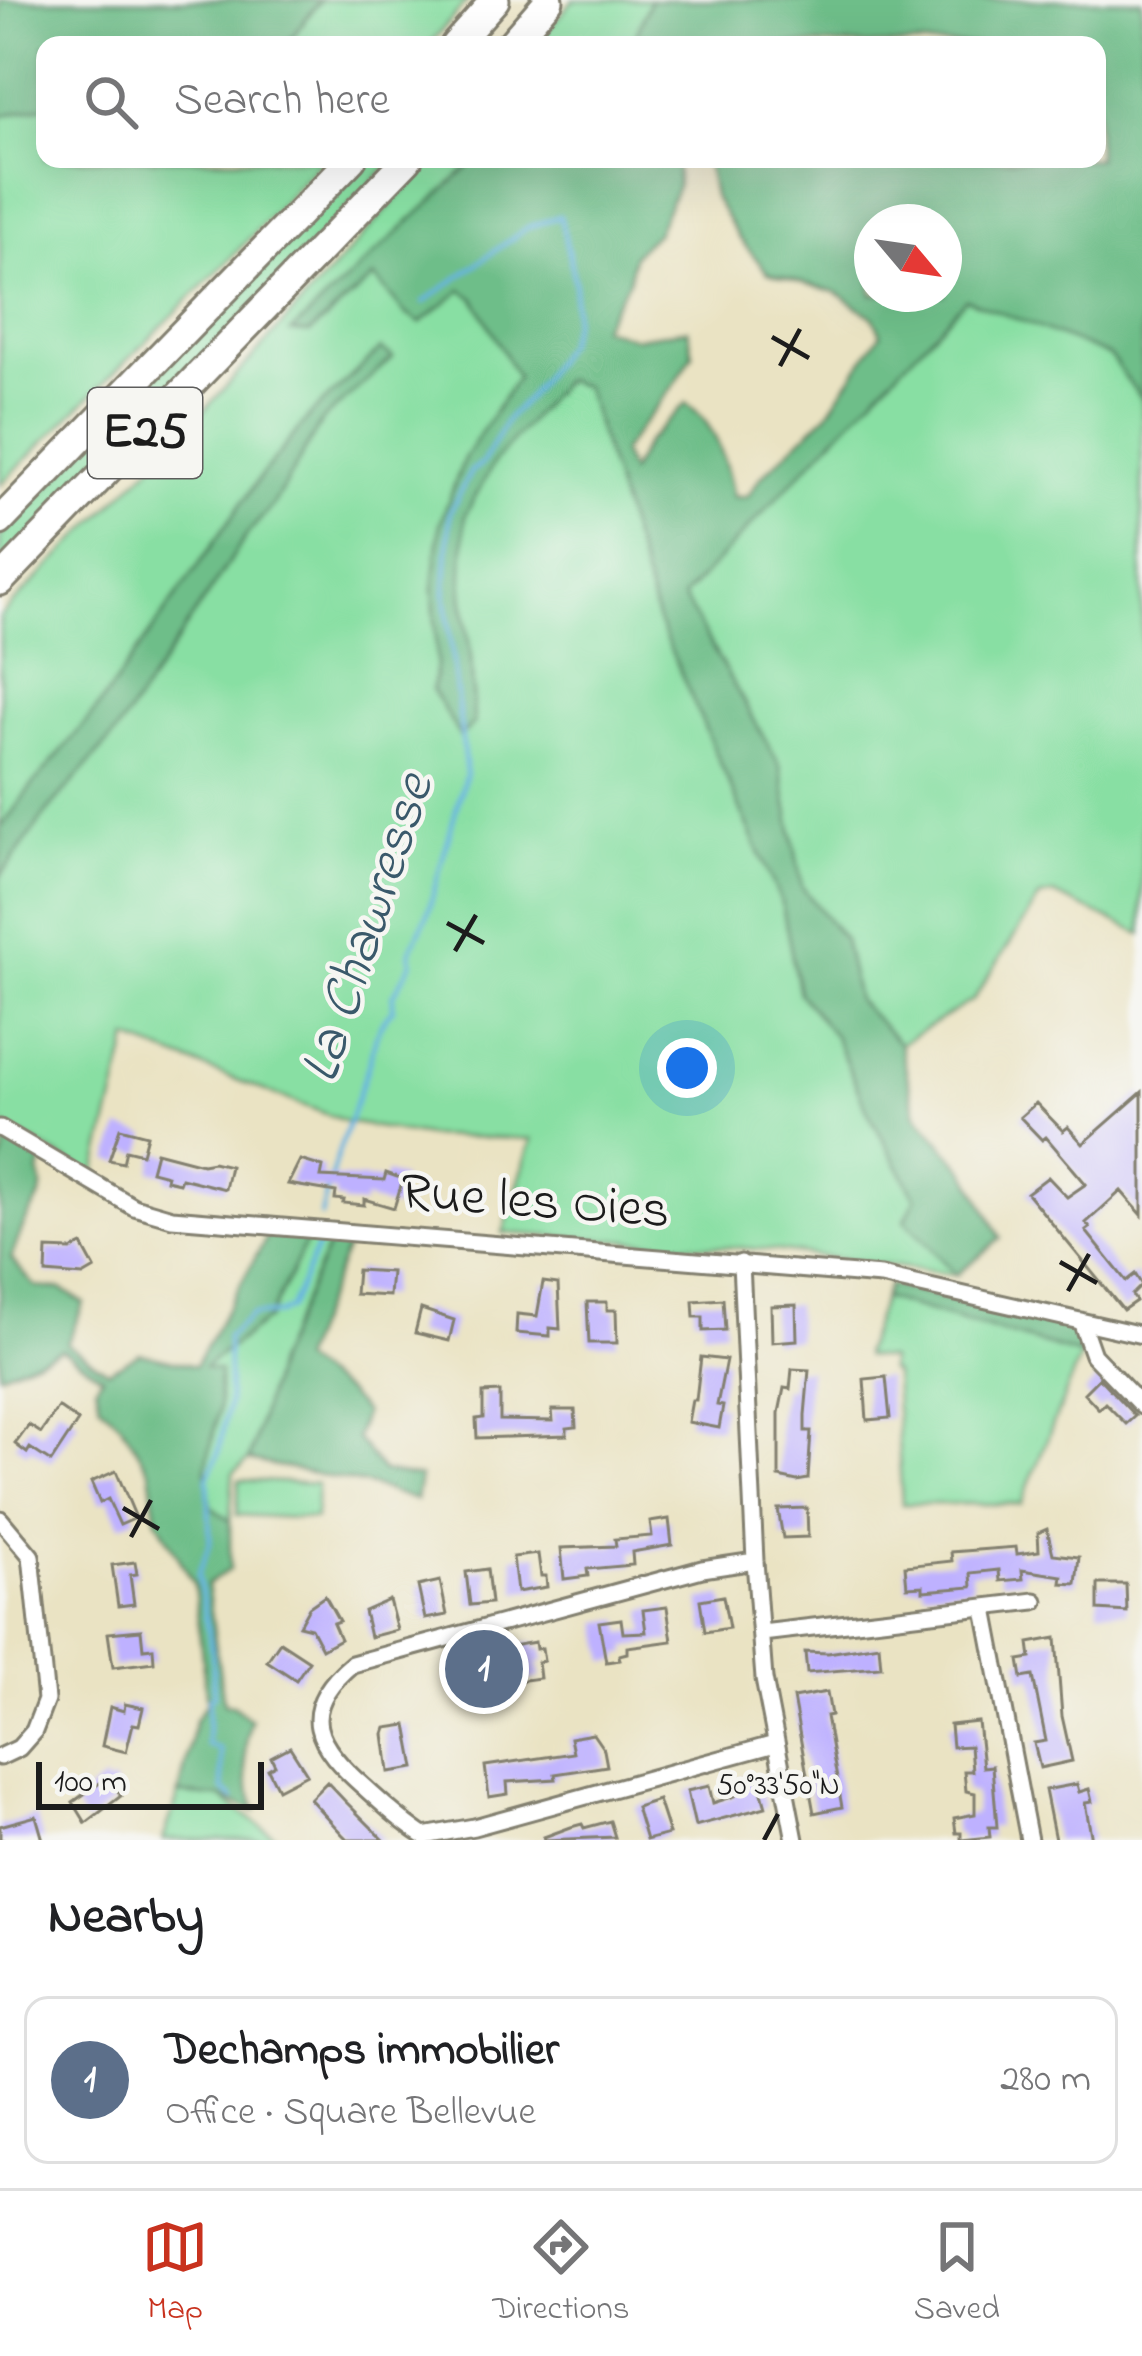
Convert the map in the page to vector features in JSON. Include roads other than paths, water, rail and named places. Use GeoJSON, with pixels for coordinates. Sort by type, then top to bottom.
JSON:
{"type":"FeatureCollection","features":[{"type":"Feature","properties":{"kind":"highway"},"geometry":{"type":"LineString","coordinates":[[463,36],[495,0]]}},
{"type":"Feature","properties":{"kind":"highway"},"geometry":{"type":"LineString","coordinates":[[518,36],[549,0]]}},
{"type":"Feature","properties":{"kind":"highway","name":"E25"},"geometry":{"type":"LineString","coordinates":[[0,521],[344,168]]}},
{"type":"Feature","properties":{"kind":"highway","name":"E25"},"geometry":{"type":"LineString","coordinates":[[0,580],[400,168]]}},
{"type":"Feature","properties":{"kind":"street","name":"Rue les Oies"},"geometry":{"type":"LineString","coordinates":[[0,1128],[118,1198],[172,1218],[884,1276],[1142,1335]]}},
{"type":"Feature","properties":{"kind":"street"},"geometry":{"type":"LineString","coordinates":[[741,1263],[754,1561],[776,1744],[795,1840]]}},
{"type":"Feature","properties":{"kind":"street"},"geometry":{"type":"LineString","coordinates":[[1081,1321],[1093,1355],[1142,1406]]}},
{"type":"Feature","properties":{"kind":"street"},"geometry":{"type":"LineString","coordinates":[[0,1519],[31,1556],[46,1700],[34,1731],[19,1748],[0,1757]]}},
{"type":"Feature","properties":{"kind":"street"},"geometry":{"type":"LineString","coordinates":[[754,1561],[702,1569],[352,1664],[329,1683],[318,1717],[322,1744],[338,1763],[425,1838],[776,1744]]}},
{"type":"Feature","properties":{"kind":"street"},"geometry":{"type":"LineString","coordinates":[[762,1634],[1034,1601]]}},
{"type":"Feature","properties":{"kind":"street"},"geometry":{"type":"LineString","coordinates":[[985,1609],[1029,1840]]}},
{"type":"Feature","properties":{"kind":"waterway","name":"La Chawresse"},"geometry":{"type":"LineString","coordinates":[[321,1216],[376,1037],[412,962],[410,951],[427,916],[466,773],[445,595],[450,512],[471,471],[482,464],[507,419],[566,343],[575,283],[560,216],[528,227],[424,302]]}},
{"type":"Feature","properties":{"kind":"waterway"},"geometry":{"type":"LineString","coordinates":[[233,1798],[223,1790],[220,1749],[207,1745],[209,1698],[214,1696],[212,1652],[198,1574],[210,1544],[208,1477],[218,1455],[229,1401],[227,1337],[252,1315],[279,1314],[290,1308],[319,1243]]}},
{"type":"Feature","properties":{"kind":"place","name":"Dechamps immobilier"},"geometry":{"type":"Point","coordinates":[484,1669]}}]}
